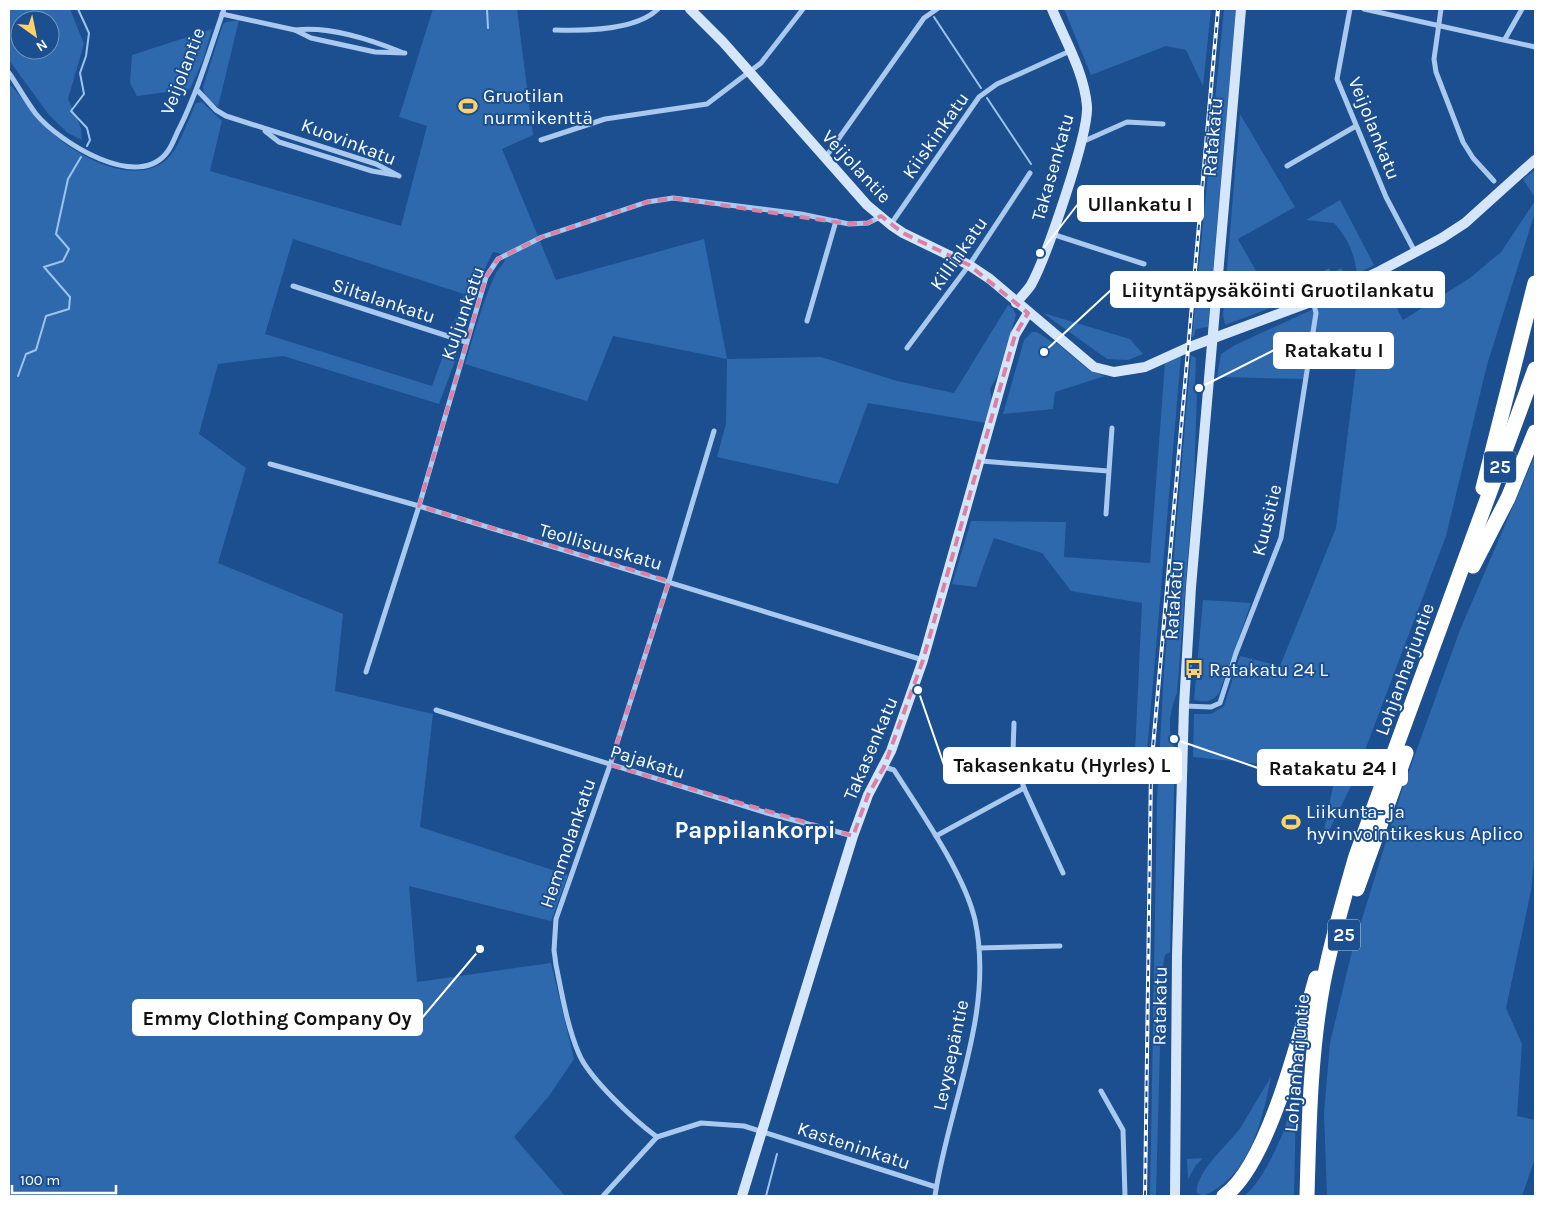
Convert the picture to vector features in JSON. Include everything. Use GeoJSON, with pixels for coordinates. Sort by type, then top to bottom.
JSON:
{"type":"FeatureCollection","features":[{"type":"Feature","properties":{"kind":"highway"},"geometry":{"type":"LineString","coordinates":[[1469,566],[1535,283]]}},
{"type":"Feature","properties":{"kind":"highway","name":"Lohjanharjuntie"},"geometry":{"type":"LineString","coordinates":[[1317,1196],[1320,1092],[1325,1038],[1346,927],[1363,870],[1469,566],[1535,369]]}},
{"type":"Feature","properties":{"kind":"highway","name":"Lohjanharjuntie"},"geometry":{"type":"LineString","coordinates":[[1307,1196],[1310,1093],[1323,984],[1348,885],[1535,396]]}},
{"type":"Feature","properties":{"kind":"highway"},"geometry":{"type":"LineString","coordinates":[[1469,566],[1508,498],[1535,432]]}},
{"type":"Feature","properties":{"kind":"highway"},"geometry":{"type":"LineString","coordinates":[[1224,1196],[1235,1189],[1246,1174],[1267,1131],[1297,1049],[1336,906],[1348,885]]}},
{"type":"Feature","properties":{"kind":"street"},"geometry":{"type":"LineString","coordinates":[[555,30],[577,31],[639,22],[658,9]]}},
{"type":"Feature","properties":{"kind":"street","name":"Veijolantie"},"geometry":{"type":"LineString","coordinates":[[690,9],[723,42],[825,158],[891,225],[903,233],[969,265],[990,279],[1016,303],[1094,367],[1114,372],[1145,367],[1351,285],[1415,252],[1465,223],[1517,176]]}},
{"type":"Feature","properties":{"kind":"street"},"geometry":{"type":"LineString","coordinates":[[541,140],[605,119],[707,104],[760,63],[803,9]]}},
{"type":"Feature","properties":{"kind":"street"},"geometry":{"type":"LineString","coordinates":[[825,158],[924,18],[937,9]]}},
{"type":"Feature","properties":{"kind":"street","name":"Takasenkatu"},"geometry":{"type":"LineString","coordinates":[[1016,303],[1030,285],[1051,233],[1081,142],[1087,108],[1083,83],[1052,9]]}},
{"type":"Feature","properties":{"kind":"street","name":"Ratakatu"},"geometry":{"type":"LineString","coordinates":[[1174,1196],[1177,956],[1184,706],[1191,588],[1241,9]]}},
{"type":"Feature","properties":{"kind":"street","name":"Veijolankatu"},"geometry":{"type":"LineString","coordinates":[[1350,9],[1337,80],[1386,197],[1415,252]]}},
{"type":"Feature","properties":{"kind":"street"},"geometry":{"type":"LineString","coordinates":[[1364,9],[1535,47]]}},
{"type":"Feature","properties":{"kind":"street"},"geometry":{"type":"LineString","coordinates":[[1441,9],[1434,59],[1436,72],[1463,142],[1472,158],[1494,181]]}},
{"type":"Feature","properties":{"kind":"street"},"geometry":{"type":"LineString","coordinates":[[1504,39],[1522,9]]}},
{"type":"Feature","properties":{"kind":"street"},"geometry":{"type":"LineString","coordinates":[[223,11],[295,30],[311,38],[375,52],[405,53],[376,41],[312,28],[295,30]]}},
{"type":"Feature","properties":{"kind":"street","name":"Veijolantie"},"geometry":{"type":"LineString","coordinates":[[9,73],[37,115],[71,143],[88,154],[120,166],[143,166],[157,161],[168,152],[198,92],[223,11]]}},
{"type":"Feature","properties":{"kind":"street","name":"Kiiskinkatu"},"geometry":{"type":"LineString","coordinates":[[891,225],[979,97],[997,84],[1070,51]]}},
{"type":"Feature","properties":{"kind":"street","name":"Kuovinkatu"},"geometry":{"type":"LineString","coordinates":[[198,92],[216,110],[226,116],[376,164],[399,176],[372,171],[279,142],[265,130]]}},
{"type":"Feature","properties":{"kind":"street"},"geometry":{"type":"LineString","coordinates":[[1081,142],[1127,122],[1163,124]]}},
{"type":"Feature","properties":{"kind":"street"},"geometry":{"type":"LineString","coordinates":[[1287,166],[1356,126]]}},
{"type":"Feature","properties":{"kind":"street"},"geometry":{"type":"LineString","coordinates":[[1517,176],[1535,160]]}},
{"type":"Feature","properties":{"kind":"street"},"geometry":{"type":"LineString","coordinates":[[1517,176],[1535,164]]}},
{"type":"Feature","properties":{"kind":"street","name":"Killinkatu"},"geometry":{"type":"LineString","coordinates":[[908,348],[969,265],[1030,173]]}},
{"type":"Feature","properties":{"kind":"street","name":"Kuljunkatu"},"geometry":{"type":"LineString","coordinates":[[366,672],[419,506],[486,277],[498,259],[542,237],[647,202],[673,198],[800,214],[860,224],[881,216]]}},
{"type":"Feature","properties":{"kind":"street"},"geometry":{"type":"LineString","coordinates":[[807,321],[836,221]]}},
{"type":"Feature","properties":{"kind":"street"},"geometry":{"type":"LineString","coordinates":[[1051,233],[1144,264]]}},
{"type":"Feature","properties":{"kind":"street","name":"Siltalankatu"},"geometry":{"type":"LineString","coordinates":[[293,286],[466,342]]}},
{"type":"Feature","properties":{"kind":"street","name":"Kuusitie"},"geometry":{"type":"LineString","coordinates":[[1184,706],[1211,707],[1220,702],[1236,653],[1281,538],[1316,312],[1313,301]]}},
{"type":"Feature","properties":{"kind":"street","name":"Takasenkatu"},"geometry":{"type":"LineString","coordinates":[[742,1196],[852,836],[868,795],[884,767],[923,660],[1015,336],[1028,313]]}},
{"type":"Feature","properties":{"kind":"street"},"geometry":{"type":"LineString","coordinates":[[1106,514],[1112,428]]}},
{"type":"Feature","properties":{"kind":"street","name":"Hemmolankatu"},"geometry":{"type":"LineString","coordinates":[[657,1137],[641,1126],[579,1055],[561,990],[554,950],[556,919],[610,765],[669,581],[714,431]]}},
{"type":"Feature","properties":{"kind":"street"},"geometry":{"type":"LineString","coordinates":[[981,461],[1108,471]]}},
{"type":"Feature","properties":{"kind":"street","name":"Teollisuuskatu"},"geometry":{"type":"LineString","coordinates":[[270,464],[419,506],[669,581],[923,660]]}},
{"type":"Feature","properties":{"kind":"street","name":"Pajakatu"},"geometry":{"type":"LineString","coordinates":[[436,710],[767,813],[852,836]]}},
{"type":"Feature","properties":{"kind":"street"},"geometry":{"type":"LineString","coordinates":[[1014,723],[1013,752],[1024,788],[1063,873]]}},
{"type":"Feature","properties":{"kind":"street","name":"Levysepäntie"},"geometry":{"type":"LineString","coordinates":[[884,767],[894,770],[936,836],[963,889],[974,919],[979,948],[978,993],[973,1033],[935,1196]]}},
{"type":"Feature","properties":{"kind":"street"},"geometry":{"type":"LineString","coordinates":[[936,836],[1024,788]]}},
{"type":"Feature","properties":{"kind":"street"},"geometry":{"type":"LineString","coordinates":[[979,948],[1060,946]]}},
{"type":"Feature","properties":{"kind":"street"},"geometry":{"type":"LineString","coordinates":[[1102,1091],[1123,1130],[1125,1196]]}},
{"type":"Feature","properties":{"kind":"street"},"geometry":{"type":"LineString","coordinates":[[603,1196],[657,1137],[701,1123],[726,1124],[763,1131]]}},
{"type":"Feature","properties":{"kind":"street","name":"Kasteninkatu"},"geometry":{"type":"LineString","coordinates":[[763,1131],[850,1161],[936,1186]]}},
{"type":"Feature","properties":{"kind":"highlighted area"},"geometry":{"type":"Polygon","coordinates":[[[673,198],[849,224],[868,223],[881,216],[903,233],[969,265],[1028,313],[1015,335],[923,660],[884,767],[868,795],[853,836],[610,765],[669,581],[419,506],[486,277],[498,259],[542,237],[647,202],[673,198]]]}},
{"type":"Feature","properties":{"kind":"shaded area"},"geometry":{"type":"Polygon","coordinates":[[[9,9],[70,9],[84,44],[68,99],[81,128],[82,140],[68,133],[49,115],[9,60],[9,9]]]}},
{"type":"Feature","properties":{"kind":"shaded area"},"geometry":{"type":"Polygon","coordinates":[[[433,9],[517,9],[533,135],[502,149],[556,280],[704,239],[727,359],[613,336],[587,401],[465,364],[486,296],[495,275],[505,261],[506,255],[493,252],[473,293],[462,335],[451,332],[464,294],[293,239],[265,334],[432,386],[448,342],[458,344],[455,361],[439,404],[283,356],[218,364],[199,434],[246,468],[218,563],[343,614],[335,691],[433,714],[420,827],[568,875],[551,921],[409,886],[417,982],[551,963],[574,1059],[549,1096],[514,1137],[565,1196],[9,1196],[9,83],[49,130],[60,140],[91,159],[108,166],[126,170],[143,170],[158,166],[171,155],[196,103],[202,102],[222,121],[210,171],[401,226],[427,126],[399,117],[433,9]]]}},
{"type":"Feature","properties":{"kind":"shaded area"},"geometry":{"type":"Polygon","coordinates":[[[1064,9],[1211,9],[1203,86],[1186,50],[1166,46],[1091,75],[1064,9]]]}},
{"type":"Feature","properties":{"kind":"shaded area"},"geometry":{"type":"Polygon","coordinates":[[[1224,9],[1236,9],[1208,327],[1196,329],[1192,337],[1224,9]]]}},
{"type":"Feature","properties":{"kind":"shaded area"},"geometry":{"type":"Polygon","coordinates":[[[239,20],[218,107],[205,96],[203,87],[223,24],[239,20]]]}},
{"type":"Feature","properties":{"kind":"shaded area"},"geometry":{"type":"Polygon","coordinates":[[[212,29],[203,60],[190,89],[137,96],[130,83],[132,55],[212,29]]]}},
{"type":"Feature","properties":{"kind":"shaded area"},"geometry":{"type":"Polygon","coordinates":[[[1240,114],[1295,207],[1238,239],[1256,271],[1280,285],[1286,282],[1290,290],[1329,268],[1332,273],[1341,268],[1348,279],[1225,325],[1223,315],[1240,114]]]}},
{"type":"Feature","properties":{"kind":"shaded area"},"geometry":{"type":"Polygon","coordinates":[[[1535,170],[1535,198],[1523,179],[1535,170]]]}},
{"type":"Feature","properties":{"kind":"shaded area"},"geometry":{"type":"Polygon","coordinates":[[[1340,200],[1374,265],[1357,274],[1350,246],[1334,223],[1306,220],[1340,200]]]}},
{"type":"Feature","properties":{"kind":"shaded area"},"geometry":{"type":"Polygon","coordinates":[[[1535,201],[1535,212],[1487,365],[1446,536],[1353,782],[1320,849],[1336,772],[1193,757],[1194,714],[1211,714],[1224,706],[1240,656],[1280,666],[1336,528],[1357,359],[1308,353],[1304,379],[1217,377],[1221,354],[1235,345],[1381,278],[1403,320],[1470,278],[1501,252],[1535,201]]]}},
{"type":"Feature","properties":{"kind":"shaded area"},"geometry":{"type":"Polygon","coordinates":[[[1008,305],[1016,315],[998,375],[990,389],[992,401],[986,423],[868,403],[838,484],[717,457],[726,424],[727,359],[821,357],[897,381],[954,393],[1008,305]]]}},
{"type":"Feature","properties":{"kind":"shaded area"},"geometry":{"type":"Polygon","coordinates":[[[1043,313],[1130,339],[1143,354],[1128,360],[1107,359],[1043,313]]]}},
{"type":"Feature","properties":{"kind":"shaded area"},"geometry":{"type":"Polygon","coordinates":[[[1032,332],[1037,332],[1058,344],[1090,371],[1105,376],[1055,392],[1053,409],[1003,414],[1024,340],[1032,332]]]}},
{"type":"Feature","properties":{"kind":"shaded area"},"geometry":{"type":"Polygon","coordinates":[[[1191,355],[1196,358],[1195,386],[1197,392],[1194,481],[1177,693],[1170,722],[1172,743],[1175,750],[1170,952],[1165,955],[1162,971],[1156,1196],[1150,1196],[1157,799],[1164,671],[1191,355]]]}},
{"type":"Feature","properties":{"kind":"shaded area"},"geometry":{"type":"Polygon","coordinates":[[[1181,356],[1145,775],[1134,774],[1142,603],[1071,591],[1042,553],[994,538],[976,587],[952,584],[971,521],[1066,522],[1064,557],[1150,563],[1165,363],[1181,356]]]}},
{"type":"Feature","properties":{"kind":"shaded area"},"geometry":{"type":"Polygon","coordinates":[[[1535,455],[1535,847],[1531,891],[1506,1008],[1522,1044],[1517,1116],[1535,1120],[1535,1158],[1522,1196],[1327,1196],[1324,1113],[1330,1043],[1352,951],[1401,793],[1460,630],[1535,455]]]}},
{"type":"Feature","properties":{"kind":"shaded area"},"geometry":{"type":"Polygon","coordinates":[[[1203,600],[1251,603],[1219,693],[1213,699],[1205,701],[1194,700],[1203,600]]]}},
{"type":"Feature","properties":{"kind":"shaded area"},"geometry":{"type":"Polygon","coordinates":[[[1271,1077],[1258,1129],[1243,1162],[1232,1176],[1219,1187],[1203,1196],[1197,1193],[1201,1176],[1241,1127],[1271,1077]]]}},
{"type":"Feature","properties":{"kind":"shaded area"},"geometry":{"type":"Polygon","coordinates":[[[1296,1106],[1294,1196],[1244,1196],[1256,1183],[1266,1167],[1283,1133],[1289,1114],[1296,1106]]]}},
{"type":"Feature","properties":{"kind":"shaded area"},"geometry":{"type":"Polygon","coordinates":[[[1203,1158],[1196,1165],[1188,1179],[1187,1159],[1203,1158]]]}},
{"type":"Feature","properties":{"kind":"waterway"},"geometry":{"type":"LineString","coordinates":[[78,9],[89,33],[86,56],[80,73],[84,94],[71,111],[87,128],[90,140],[87,146]]}},
{"type":"Feature","properties":{"kind":"waterway"},"geometry":{"type":"LineString","coordinates":[[487,9],[488,28]]}},
{"type":"Feature","properties":{"kind":"waterway"},"geometry":{"type":"LineString","coordinates":[[934,17],[981,88]]}},
{"type":"Feature","properties":{"kind":"waterway"},"geometry":{"type":"LineString","coordinates":[[987,98],[1031,164]]}},
{"type":"Feature","properties":{"kind":"waterway"},"geometry":{"type":"LineString","coordinates":[[18,376],[26,354],[36,350],[46,316],[69,309],[70,297],[44,267],[63,261],[69,249],[56,234],[68,179],[81,157]]}},
{"type":"Feature","properties":{"kind":"waterway"},"geometry":{"type":"LineString","coordinates":[[766,1196],[777,1154]]}},
{"type":"Feature","properties":{"kind":"railway"},"geometry":{"type":"LineString","coordinates":[[1145,1196],[1151,770],[1218,9]]}},
{"type":"Feature","properties":{"kind":"place","name":"Gruotilan nurmikenttä"},"geometry":{"type":"Point","coordinates":[468,106]}},
{"type":"Feature","properties":{"kind":"place","name":"Ullankatu I"},"geometry":{"type":"Point","coordinates":[1040,253]}},
{"type":"Feature","properties":{"kind":"place","name":"Liityntäpysäköinti Gruotilankatu"},"geometry":{"type":"Point","coordinates":[1044,352]}},
{"type":"Feature","properties":{"kind":"place","name":"Ratakatu I"},"geometry":{"type":"Point","coordinates":[1199,388]}},
{"type":"Feature","properties":{"kind":"place","name":"Ratakatu 24 L"},"geometry":{"type":"Point","coordinates":[1194,669]}},
{"type":"Feature","properties":{"kind":"place","name":"Takasenkatu (Hyrles) L"},"geometry":{"type":"Point","coordinates":[918,690]}},
{"type":"Feature","properties":{"kind":"place","name":"Ratakatu 24 I"},"geometry":{"type":"Point","coordinates":[1174,739]}},
{"type":"Feature","properties":{"kind":"place","name":"Liikunta- ja hyvinvointikeskus Aplico"},"geometry":{"type":"Point","coordinates":[1291,822]}},
{"type":"Feature","properties":{"kind":"place","name":"Emmy Clothing Company Oy"},"geometry":{"type":"Point","coordinates":[480,949]}},
{"type":"Feature","properties":{"kind":"district","name":"Pappilankorpi"},"geometry":{"type":"Point","coordinates":[755,830]}}]}
